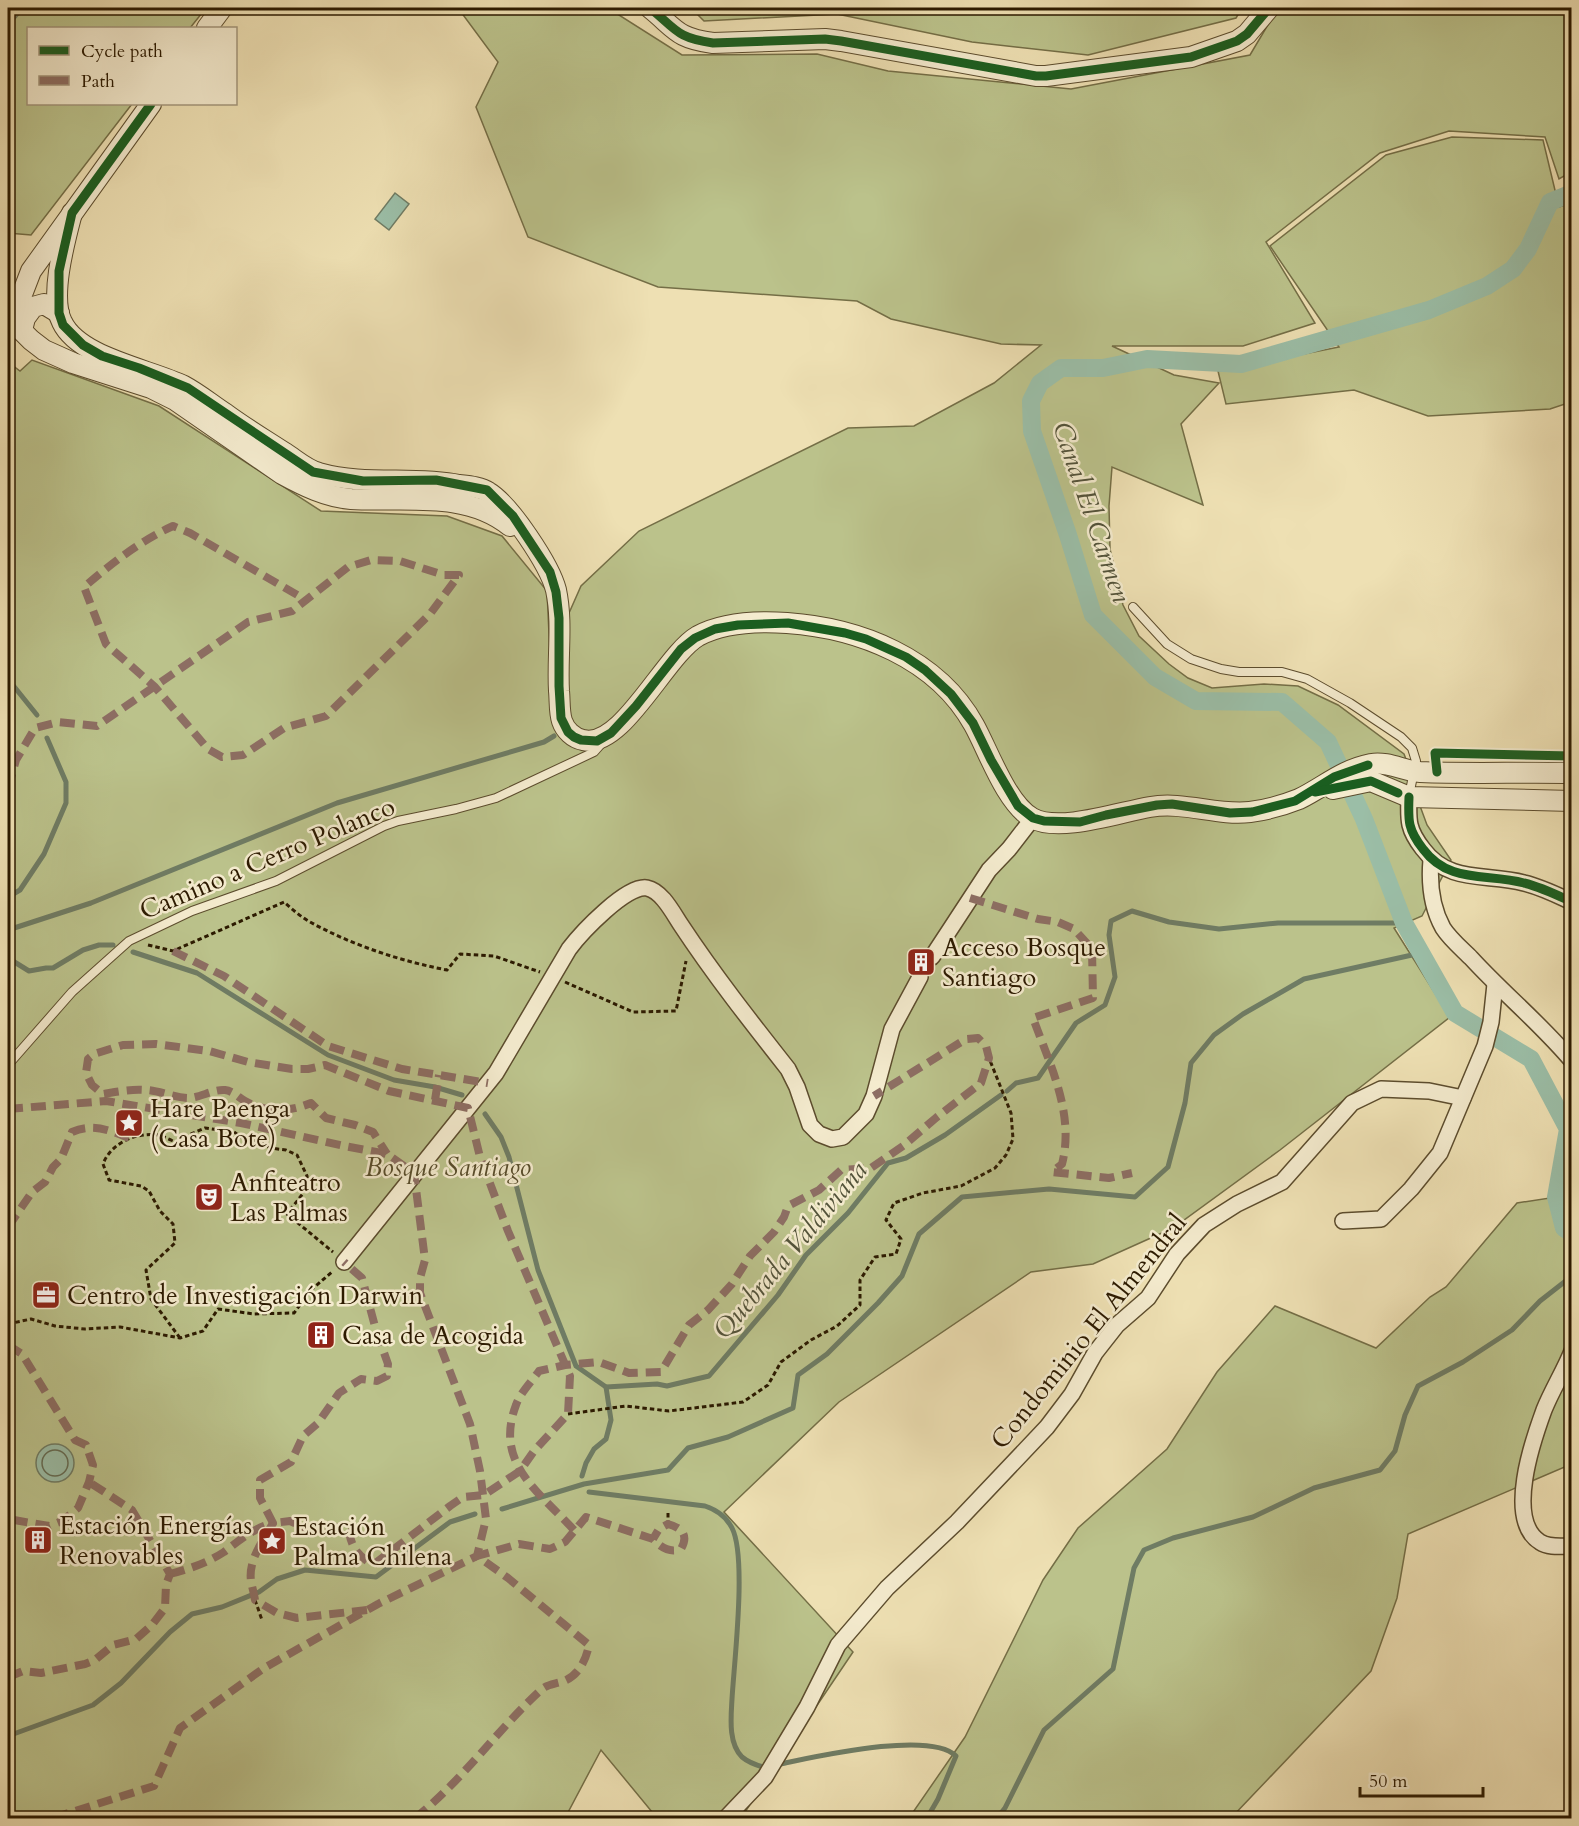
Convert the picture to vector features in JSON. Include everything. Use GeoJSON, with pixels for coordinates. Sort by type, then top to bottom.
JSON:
{"type":"FeatureCollection","features":[{"type":"Feature","properties":{"kind":"street"},"geometry":{"type":"LineString","coordinates":[[208,27],[222,8]]}},
{"type":"Feature","properties":{"kind":"street"},"geometry":{"type":"LineString","coordinates":[[650,8],[682,36],[695,40],[713,43],[825,39],[1036,76],[1191,57],[1238,41],[1269,8]]}},
{"type":"Feature","properties":{"kind":"street"},"geometry":{"type":"LineString","coordinates":[[151,105],[31,271],[21,297],[19,317],[22,331],[44,350],[73,363],[151,388],[175,400],[301,485],[323,494],[351,499],[452,502],[474,505],[497,515],[531,542]]}},
{"type":"Feature","properties":{"kind":"street"},"geometry":{"type":"LineString","coordinates":[[72,213],[59,271],[59,313],[63,325],[83,345],[102,356],[188,388],[314,472],[363,481],[436,480],[487,490],[513,516],[550,572],[556,592],[559,618],[561,718],[568,732],[581,740],[597,741],[611,733],[636,706],[681,649],[695,638],[715,629],[738,624],[788,623],[866,639],[897,652],[939,681],[973,723],[991,760],[1018,806],[1033,818],[1063,823],[1080,822],[1106,815],[1172,804],[1230,813],[1252,812],[1295,801],[1335,783],[1370,773],[1381,764],[1414,772],[1572,773]]}},
{"type":"Feature","properties":{"kind":"street"},"geometry":{"type":"LineString","coordinates":[[22,331],[25,318],[33,307],[44,304],[59,313]]}},
{"type":"Feature","properties":{"kind":"street"},"geometry":{"type":"LineString","coordinates":[[1370,773],[1409,797],[1572,801]]}},
{"type":"Feature","properties":{"kind":"street"},"geometry":{"type":"LineString","coordinates":[[1409,797],[1408,820],[1415,839],[1431,860],[1445,870],[1458,874],[1525,883],[1572,902]]}},
{"type":"Feature","properties":{"kind":"street"},"geometry":{"type":"LineString","coordinates":[[932,957],[989,870],[1033,818]]}},
{"type":"Feature","properties":{"kind":"street"},"geometry":{"type":"LineString","coordinates":[[1431,860],[1430,879],[1436,909],[1444,928],[1495,984],[1554,1040],[1572,1061]]}},
{"type":"Feature","properties":{"kind":"street"},"geometry":{"type":"LineString","coordinates":[[344,1262],[496,1073],[569,949],[583,932],[636,889],[647,888],[657,893],[713,974],[788,1069],[798,1087],[810,1125],[819,1134],[832,1139],[843,1137],[866,1114],[874,1096],[892,1029],[920,976]]}},
{"type":"Feature","properties":{"kind":"street"},"geometry":{"type":"LineString","coordinates":[[1343,1221],[1381,1219],[1411,1189],[1440,1153],[1485,1046],[1491,1022],[1495,984]]}},
{"type":"Feature","properties":{"kind":"street","name":"Condominio El Almendral"},"geometry":{"type":"LineString","coordinates":[[726,1818],[765,1777],[807,1707],[838,1645],[887,1588],[957,1522],[1047,1427],[1072,1394],[1095,1353],[1117,1325],[1148,1298],[1177,1254],[1204,1225],[1237,1204],[1282,1182],[1352,1103],[1382,1089],[1429,1091],[1464,1098]]}},
{"type":"Feature","properties":{"kind":"street"},"geometry":{"type":"LineString","coordinates":[[1572,1351],[1544,1410],[1522,1491],[1527,1527],[1539,1542],[1557,1547],[1572,1546]]}},
{"type":"Feature","properties":{"kind":"lane"},"geometry":{"type":"LineString","coordinates":[[1133,607],[1162,639],[1191,659],[1221,669],[1239,672],[1282,672],[1295,675],[1329,690],[1407,742],[1415,755],[1409,797]]}},
{"type":"Feature","properties":{"kind":"lane","name":"Camino a Cerro Polanco"},"geometry":{"type":"LineString","coordinates":[[8,1065],[72,992],[129,940],[192,911],[241,895],[276,880],[323,858],[348,843],[398,821],[484,802],[523,787],[594,752],[611,733]]}},
{"type":"Feature","properties":{"kind":"path"},"geometry":{"type":"LineString","coordinates":[[129,940],[173,951],[284,902],[309,921],[359,945],[418,965],[447,970],[460,954],[494,956],[534,969],[610,1000],[633,1012],[676,1011],[690,939]]}},
{"type":"Feature","properties":{"kind":"path"},"geometry":{"type":"LineString","coordinates":[[568,1414],[626,1406],[669,1411],[708,1404],[743,1402],[768,1385],[781,1362],[811,1340],[837,1326],[860,1305],[860,1280],[875,1257],[896,1254],[901,1239],[886,1220],[894,1203],[922,1193],[961,1186],[995,1168],[1005,1155],[1013,1139],[1011,1113],[989,1058]]}},
{"type":"Feature","properties":{"kind":"path"},"geometry":{"type":"LineString","coordinates":[[8,1324],[31,1319],[55,1326],[85,1329],[120,1327],[180,1338],[203,1330],[218,1309],[254,1314],[294,1313],[311,1290],[344,1262],[287,1214],[308,1186],[304,1168],[297,1155],[291,1151],[270,1148],[263,1142],[244,1138],[234,1132],[205,1128],[184,1137],[178,1145],[176,1141],[155,1134],[129,1138],[108,1152],[102,1164],[109,1180],[133,1184],[149,1191],[160,1211],[172,1224],[175,1243],[146,1270],[151,1299],[180,1338]]}},
{"type":"Feature","properties":{"kind":"path"},"geometry":{"type":"LineString","coordinates":[[668,1513],[668,1524]]}},
{"type":"Feature","properties":{"kind":"path"},"geometry":{"type":"LineString","coordinates":[[255,1600],[262,1620]]}},
{"type":"Feature","properties":{"kind":"green space"},"geometry":{"type":"Polygon","coordinates":[[[8,8],[206,8],[191,27],[27,27],[27,105],[131,105],[31,235],[8,233],[8,8]]]}},
{"type":"Feature","properties":{"kind":"green space","name":"Bosque Santiago"},"geometry":{"type":"Polygon","coordinates":[[[458,8],[608,8],[682,55],[817,54],[888,71],[1071,89],[1250,55],[1278,8],[1571,8],[1571,172],[1559,179],[1545,137],[1449,131],[1380,153],[1266,242],[1315,323],[1243,346],[1112,346],[1174,375],[1219,383],[1181,424],[1203,505],[1112,467],[1109,506],[1110,549],[1123,605],[1139,636],[1188,678],[1212,688],[1264,684],[1298,686],[1338,705],[1404,754],[1427,825],[1451,860],[1422,916],[1394,928],[1450,1017],[1280,1150],[1173,1228],[1093,1264],[1031,1272],[839,1402],[724,1512],[853,1652],[741,1818],[657,1818],[601,1750],[565,1818],[8,1818],[8,362],[20,371],[32,360],[159,406],[321,511],[447,516],[502,536],[547,591],[550,656],[581,586],[639,531],[848,428],[914,426],[994,383],[1041,345],[1001,344],[891,319],[857,301],[658,287],[528,237],[476,107],[498,62],[458,8]]]}},
{"type":"Feature","properties":{"kind":"green space"},"geometry":{"type":"Polygon","coordinates":[[[691,8],[1242,8],[1236,18],[1088,55],[972,42],[837,14],[704,21],[691,8]]]}},
{"type":"Feature","properties":{"kind":"green space"},"geometry":{"type":"Polygon","coordinates":[[[1452,137],[1543,140],[1559,207],[1571,203],[1571,402],[1550,409],[1428,416],[1354,390],[1226,404],[1218,371],[1339,347],[1270,246],[1386,155],[1452,137]]]}},
{"type":"Feature","properties":{"kind":"green space"},"geometry":{"type":"Polygon","coordinates":[[[1556,1197],[1564,1228],[1572,1232],[1572,1444],[1567,1466],[1408,1534],[1397,1598],[1371,1671],[1231,1818],[909,1818],[965,1737],[1043,1580],[1078,1528],[1167,1449],[1217,1372],[1275,1306],[1376,1348],[1430,1297],[1446,1287],[1517,1203],[1556,1197]]]}},
{"type":"Feature","properties":{"kind":"water"},"geometry":{"type":"Polygon","coordinates":[[[395,193],[409,204],[389,230],[375,219],[395,193]]]}},
{"type":"Feature","properties":{"kind":"water"},"geometry":{"type":"Polygon","coordinates":[[[55,1444],[62,1445],[68,1450],[73,1456],[73,1470],[68,1476],[62,1481],[55,1482],[48,1481],[42,1476],[37,1470],[36,1463],[37,1456],[42,1450],[48,1445],[55,1444]]]}},
{"type":"Feature","properties":{"kind":"waterway"},"geometry":{"type":"LineString","coordinates":[[8,24],[22,8]]}},
{"type":"Feature","properties":{"kind":"waterway","name":"Canal El Carmen"},"geometry":{"type":"LineString","coordinates":[[1572,193],[1550,202],[1528,249],[1513,269],[1487,286],[1429,310],[1241,364],[1147,359],[1103,368],[1061,368],[1040,383],[1031,401],[1032,431],[1093,615],[1155,677],[1196,701],[1282,702],[1328,742],[1364,819],[1404,923],[1455,1013],[1531,1059],[1568,1129],[1556,1197],[1564,1228],[1572,1233]]}},
{"type":"Feature","properties":{"kind":"waterway"},"geometry":{"type":"LineString","coordinates":[[8,679],[37,715]]}},
{"type":"Feature","properties":{"kind":"waterway"},"geometry":{"type":"LineString","coordinates":[[8,930],[91,903],[337,803],[544,742],[554,736]]}},
{"type":"Feature","properties":{"kind":"waterway"},"geometry":{"type":"LineString","coordinates":[[8,897],[20,890],[44,854],[66,803],[66,782],[47,738]]}},
{"type":"Feature","properties":{"kind":"waterway","name":"Quebrada Valdiviana"},"geometry":{"type":"LineString","coordinates":[[1007,1091],[1016,1083],[1038,1078],[1076,1023],[1105,1005],[1115,977],[1109,935],[1111,921],[1132,911],[1169,922],[1219,929],[1278,923],[1404,923]]}},
{"type":"Feature","properties":{"kind":"waterway"},"geometry":{"type":"LineString","coordinates":[[8,958],[29,971],[53,968],[83,950],[99,945],[113,945]]}},
{"type":"Feature","properties":{"kind":"waterway"},"geometry":{"type":"LineString","coordinates":[[133,952],[197,973],[328,1055],[394,1080],[435,1087],[462,1095]]}},
{"type":"Feature","properties":{"kind":"waterway"},"geometry":{"type":"LineString","coordinates":[[502,1509],[584,1484],[668,1470],[688,1448],[728,1437],[793,1408],[798,1375],[827,1354],[878,1303],[902,1276],[919,1234],[962,1197],[1049,1189],[1135,1197],[1168,1167],[1185,1103],[1191,1063],[1214,1035],[1243,1014],[1304,979],[1421,953]]}},
{"type":"Feature","properties":{"kind":"waterway","name":"Quebrada Valdiviana"},"geometry":{"type":"LineString","coordinates":[[485,1114],[501,1137],[509,1157],[538,1270],[576,1366],[606,1387],[657,1384],[667,1386],[709,1376],[778,1295],[806,1255],[848,1213],[888,1163],[906,1158],[945,1135],[1001,1095]]}},
{"type":"Feature","properties":{"kind":"waterway"},"geometry":{"type":"LineString","coordinates":[[997,1818],[1005,1808],[1044,1730],[1113,1669],[1134,1568],[1144,1550],[1173,1538],[1253,1517],[1314,1488],[1380,1470],[1395,1451],[1405,1415],[1418,1386],[1463,1362],[1512,1330],[1540,1301],[1572,1276]]}},
{"type":"Feature","properties":{"kind":"waterway"},"geometry":{"type":"LineString","coordinates":[[582,1476],[594,1449],[606,1439],[611,1420],[606,1387]]}},
{"type":"Feature","properties":{"kind":"waterway"},"geometry":{"type":"LineString","coordinates":[[589,1492],[705,1506],[721,1514],[730,1524],[739,1562],[731,1730],[734,1745],[742,1757],[763,1767]]}},
{"type":"Feature","properties":{"kind":"waterway"},"geometry":{"type":"LineString","coordinates":[[8,1736],[93,1705],[121,1683],[170,1632],[192,1614],[222,1607],[259,1592],[277,1579],[305,1570],[376,1577],[450,1522],[475,1514]]}},
{"type":"Feature","properties":{"kind":"waterway"},"geometry":{"type":"LineString","coordinates":[[780,1764],[898,1745],[922,1745],[942,1749],[956,1756],[938,1799],[927,1818]]}},
{"type":"Feature","properties":{"kind":"tunnel"},"geometry":{"type":"LineString","coordinates":[[920,977],[932,957]]}},
{"type":"Feature","properties":{"kind":"marked path"},"geometry":{"type":"LineString","coordinates":[[8,788],[16,760],[35,728],[58,722],[97,726],[248,622],[292,611],[348,567],[371,560],[400,561],[444,575],[459,575],[430,614],[326,716],[284,728],[243,755],[222,757],[208,749],[155,687],[106,644],[84,587],[127,553],[173,526],[190,533],[306,600]]}},
{"type":"Feature","properties":{"kind":"marked path"},"geometry":{"type":"LineString","coordinates":[[970,898],[1038,919],[1058,922],[1074,929],[1092,949],[1093,998],[1033,1018],[1053,1072],[1063,1108],[1065,1145],[1062,1164],[1052,1172],[1109,1178],[1132,1173]]}},
{"type":"Feature","properties":{"kind":"marked path"},"geometry":{"type":"LineString","coordinates":[[173,951],[224,976],[328,1046],[402,1069],[488,1083]]}},
{"type":"Feature","properties":{"kind":"marked path"},"geometry":{"type":"LineString","coordinates":[[574,1530],[523,1475],[515,1460],[511,1444],[511,1425],[516,1405],[539,1371],[565,1365],[599,1362],[629,1373],[661,1372],[689,1325],[708,1310],[732,1284],[750,1256],[774,1232],[788,1206],[819,1190],[841,1170],[871,1168],[903,1146],[981,1083],[989,1058],[986,1046],[978,1038],[966,1039],[874,1096]]}},
{"type":"Feature","properties":{"kind":"marked path"},"geometry":{"type":"LineString","coordinates":[[367,1610],[297,1618],[277,1613],[255,1600],[251,1581],[252,1565],[273,1523],[290,1521],[314,1529],[343,1527],[349,1532],[357,1552],[373,1565],[463,1497],[484,1495],[520,1471],[534,1451],[568,1414],[570,1376],[508,1231],[480,1157],[468,1108],[389,1091],[325,1065],[308,1069],[292,1069],[248,1062],[209,1051],[156,1044],[123,1045],[94,1054],[88,1059],[86,1073],[92,1085],[103,1094],[144,1090],[189,1098],[225,1090],[261,1108],[278,1110],[311,1103],[326,1118],[373,1132],[387,1154]]}},
{"type":"Feature","properties":{"kind":"marked path"},"geometry":{"type":"LineString","coordinates":[[435,1100],[439,1075]]}},
{"type":"Feature","properties":{"kind":"marked path"},"geometry":{"type":"LineString","coordinates":[[8,1109],[106,1101],[241,1123],[387,1154],[414,1173],[425,1260],[420,1278],[420,1293],[470,1424],[480,1471],[486,1519],[477,1556],[378,1604],[264,1668],[180,1728],[154,1786],[53,1818]]}},
{"type":"Feature","properties":{"kind":"marked path"},"geometry":{"type":"LineString","coordinates":[[8,1227],[32,1192],[45,1182],[53,1167],[61,1159],[72,1132],[94,1128],[108,1130],[129,1138]]}},
{"type":"Feature","properties":{"kind":"marked path"},"geometry":{"type":"LineString","coordinates":[[170,1574],[211,1559],[253,1531],[273,1523],[260,1498],[260,1480],[291,1462],[303,1436],[318,1423],[339,1393],[361,1379],[377,1381],[387,1376],[388,1364],[362,1278],[344,1262]]}},
{"type":"Feature","properties":{"kind":"marked path"},"geometry":{"type":"LineString","coordinates":[[8,1345],[22,1354],[75,1440],[86,1445],[93,1465],[89,1482],[78,1508],[62,1521],[49,1526],[8,1519]]}},
{"type":"Feature","properties":{"kind":"marked path"},"geometry":{"type":"LineString","coordinates":[[8,1677],[23,1671],[41,1673],[95,1660],[113,1645],[136,1639],[152,1625],[165,1608],[166,1585],[170,1574],[132,1510],[89,1482]]}},
{"type":"Feature","properties":{"kind":"marked path"},"geometry":{"type":"LineString","coordinates":[[415,1818],[449,1788],[542,1689],[574,1675],[588,1651],[589,1645],[508,1578],[477,1556],[519,1544],[550,1549],[565,1542],[586,1517],[653,1539],[669,1550],[681,1549],[684,1536],[680,1530],[668,1524],[659,1529],[653,1539]]}},
{"type":"Feature","properties":{"kind":"cycle path"},"geometry":{"type":"LineString","coordinates":[[650,8],[677,32],[701,41],[713,43],[825,39],[1036,76],[1191,57],[1237,41],[1247,34],[1269,8]]}},
{"type":"Feature","properties":{"kind":"cycle path"},"geometry":{"type":"LineString","coordinates":[[150,105],[72,213],[59,271],[59,313],[63,325],[83,345],[102,356],[188,388],[313,472],[363,481],[436,480],[487,490],[513,516],[550,572],[556,592],[559,618],[561,718],[568,732],[574,737],[597,741],[611,733],[636,706],[681,649],[695,638],[715,629],[738,625],[788,623],[866,639],[906,657],[925,670],[951,694],[973,723],[991,760],[1018,806],[1033,818],[1044,821],[1080,822],[1157,805],[1172,804],[1230,813],[1252,812],[1295,801],[1334,777],[1368,765]]}},
{"type":"Feature","properties":{"kind":"cycle path"},"geometry":{"type":"LineString","coordinates":[[1437,772],[1435,753],[1572,756]]}},
{"type":"Feature","properties":{"kind":"cycle path"},"geometry":{"type":"LineString","coordinates":[[1315,792],[1371,781],[1398,793]]}},
{"type":"Feature","properties":{"kind":"cycle path"},"geometry":{"type":"LineString","coordinates":[[1409,797],[1409,819],[1414,836],[1433,860],[1444,868],[1456,873],[1530,885],[1572,902]]}},
{"type":"Feature","properties":{"kind":"place","name":"Acceso Bosque Santiago"},"geometry":{"type":"Point","coordinates":[921,962]}},
{"type":"Feature","properties":{"kind":"place","name":"Hare Paenga (Casa Bote)"},"geometry":{"type":"Point","coordinates":[129,1123]}},
{"type":"Feature","properties":{"kind":"place","name":"Anfiteatro Las Palmas"},"geometry":{"type":"Point","coordinates":[209,1197]}},
{"type":"Feature","properties":{"kind":"place","name":"Centro de Investigación Darwin"},"geometry":{"type":"Point","coordinates":[46,1295]}},
{"type":"Feature","properties":{"kind":"place","name":"Casa de Acogida"},"geometry":{"type":"Point","coordinates":[321,1335]}},
{"type":"Feature","properties":{"kind":"place","name":"Estación Energías Renovables"},"geometry":{"type":"Point","coordinates":[38,1540]}},
{"type":"Feature","properties":{"kind":"place","name":"Estación Palma Chilena"},"geometry":{"type":"Point","coordinates":[272,1541]}}]}
